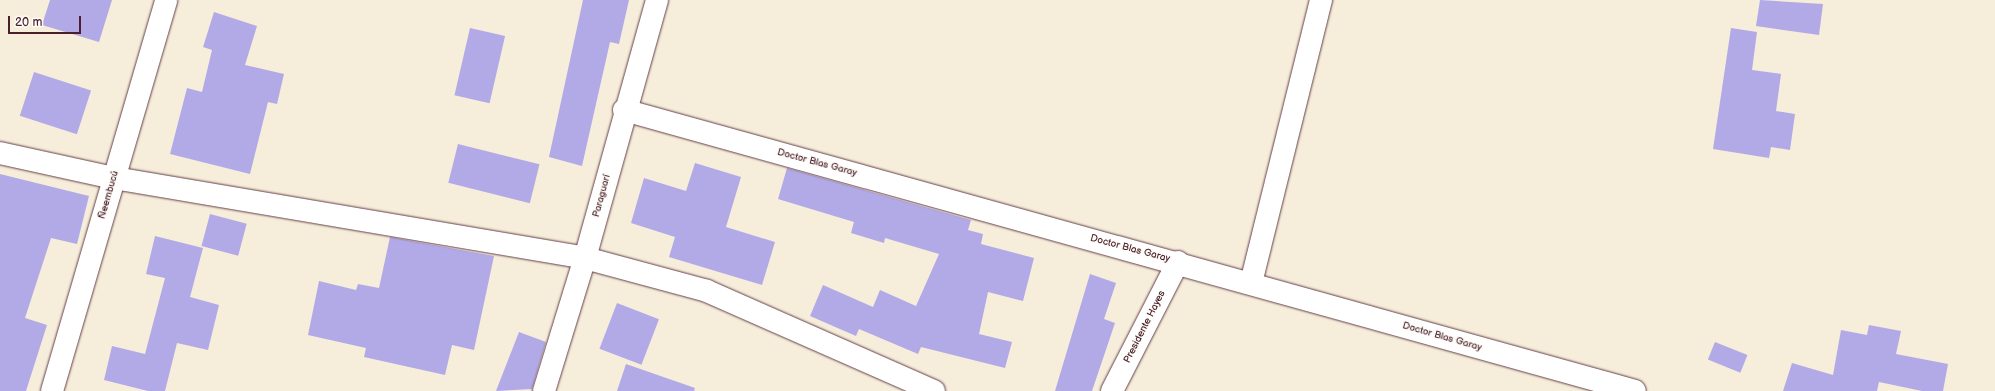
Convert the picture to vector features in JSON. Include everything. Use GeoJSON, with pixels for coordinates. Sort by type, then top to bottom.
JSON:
{"type":"FeatureCollection","features":[{"type":"Feature","properties":{"kind":"street","name":"Ñeembucú"},"geometry":{"type":"LineString","coordinates":[[52,391],[166,0]]}},
{"type":"Feature","properties":{"kind":"street","name":"Paraguarí"},"geometry":{"type":"LineString","coordinates":[[544,391],[585,258],[624,110],[657,0]]}},
{"type":"Feature","properties":{"kind":"street"},"geometry":{"type":"LineString","coordinates":[[1251,283],[1321,0]]}},
{"type":"Feature","properties":{"kind":"street","name":"Doctor Blas Garay"},"geometry":{"type":"LineString","coordinates":[[624,110],[1178,262],[1635,391]]}},
{"type":"Feature","properties":{"kind":"street"},"geometry":{"type":"LineString","coordinates":[[0,153],[114,178],[585,258],[707,291],[934,391]]}},
{"type":"Feature","properties":{"kind":"street","name":"Presidente Hayes"},"geometry":{"type":"LineString","coordinates":[[1112,391],[1178,262]]}},
{"type":"Feature","properties":{"kind":"building"},"geometry":{"type":"Polygon","coordinates":[[[50,0],[112,0],[99,42],[42,25],[50,0]]]}},
{"type":"Feature","properties":{"kind":"building"},"geometry":{"type":"Polygon","coordinates":[[[583,0],[629,0],[619,44],[610,42],[582,166],[549,157],[583,0]]]}},
{"type":"Feature","properties":{"kind":"building"},"geometry":{"type":"Polygon","coordinates":[[[1760,0],[1823,4],[1819,35],[1756,26],[1760,0]]]}},
{"type":"Feature","properties":{"kind":"building"},"geometry":{"type":"Polygon","coordinates":[[[214,12],[257,26],[245,65],[284,74],[277,104],[268,102],[250,174],[170,154],[187,88],[202,92],[212,50],[203,47],[214,12]]]}},
{"type":"Feature","properties":{"kind":"building"},"geometry":{"type":"Polygon","coordinates":[[[470,28],[505,36],[490,103],[454,95],[470,28]]]}},
{"type":"Feature","properties":{"kind":"building"},"geometry":{"type":"Polygon","coordinates":[[[1731,28],[1757,32],[1752,70],[1781,74],[1776,111],[1795,114],[1790,150],[1771,147],[1769,158],[1713,149],[1731,28]]]}},
{"type":"Feature","properties":{"kind":"building"},"geometry":{"type":"Polygon","coordinates":[[[34,72],[91,91],[77,134],[20,116],[34,72]]]}},
{"type":"Feature","properties":{"kind":"building"},"geometry":{"type":"Polygon","coordinates":[[[458,144],[540,164],[530,203],[448,183],[458,144]]]}},
{"type":"Feature","properties":{"kind":"building"},"geometry":{"type":"Polygon","coordinates":[[[695,163],[741,177],[726,227],[775,242],[762,285],[669,257],[675,237],[631,223],[644,178],[686,191],[695,163]]]}},
{"type":"Feature","properties":{"kind":"building"},"geometry":{"type":"Polygon","coordinates":[[[787,168],[971,220],[968,230],[983,234],[981,244],[1034,258],[1023,301],[988,292],[979,334],[1012,342],[1005,368],[921,347],[918,354],[859,329],[856,336],[810,316],[823,285],[873,307],[880,290],[916,306],[939,254],[885,238],[884,243],[851,233],[854,222],[778,199],[787,168]]]}},
{"type":"Feature","properties":{"kind":"building"},"geometry":{"type":"Polygon","coordinates":[[[0,174],[89,196],[77,244],[51,238],[25,318],[47,325],[26,391],[0,391],[0,174]]]}},
{"type":"Feature","properties":{"kind":"building"},"geometry":{"type":"Polygon","coordinates":[[[210,214],[247,224],[238,256],[201,246],[210,214]]]}},
{"type":"Feature","properties":{"kind":"building"},"geometry":{"type":"Polygon","coordinates":[[[155,236],[203,248],[190,297],[219,305],[208,350],[177,343],[165,391],[148,391],[104,380],[112,346],[145,354],[165,278],[146,274],[155,236]]]}},
{"type":"Feature","properties":{"kind":"building"},"geometry":{"type":"Polygon","coordinates":[[[390,237],[494,256],[474,350],[452,345],[445,375],[364,357],[366,348],[308,335],[319,281],[356,290],[358,284],[379,288],[390,237]]]}},
{"type":"Feature","properties":{"kind":"building"},"geometry":{"type":"Polygon","coordinates":[[[1090,274],[1116,283],[1104,319],[1115,323],[1092,391],[1055,391],[1090,274]]]}},
{"type":"Feature","properties":{"kind":"building"},"geometry":{"type":"Polygon","coordinates":[[[617,303],[659,319],[641,365],[599,349],[617,303]]]}},
{"type":"Feature","properties":{"kind":"building"},"geometry":{"type":"Polygon","coordinates":[[[1869,325],[1901,331],[1896,354],[1948,364],[1943,391],[1922,391],[1879,382],[1877,391],[1783,391],[1792,363],[1833,375],[1841,330],[1867,335],[1869,325]]]}},
{"type":"Feature","properties":{"kind":"building"},"geometry":{"type":"Polygon","coordinates":[[[519,332],[546,342],[532,389],[496,391],[519,332]]]}},
{"type":"Feature","properties":{"kind":"building"},"geometry":{"type":"Polygon","coordinates":[[[1715,342],[1747,355],[1740,373],[1708,360],[1715,342]]]}},
{"type":"Feature","properties":{"kind":"building"},"geometry":{"type":"Polygon","coordinates":[[[626,364],[695,388],[694,391],[617,391],[626,364]]]}}]}
